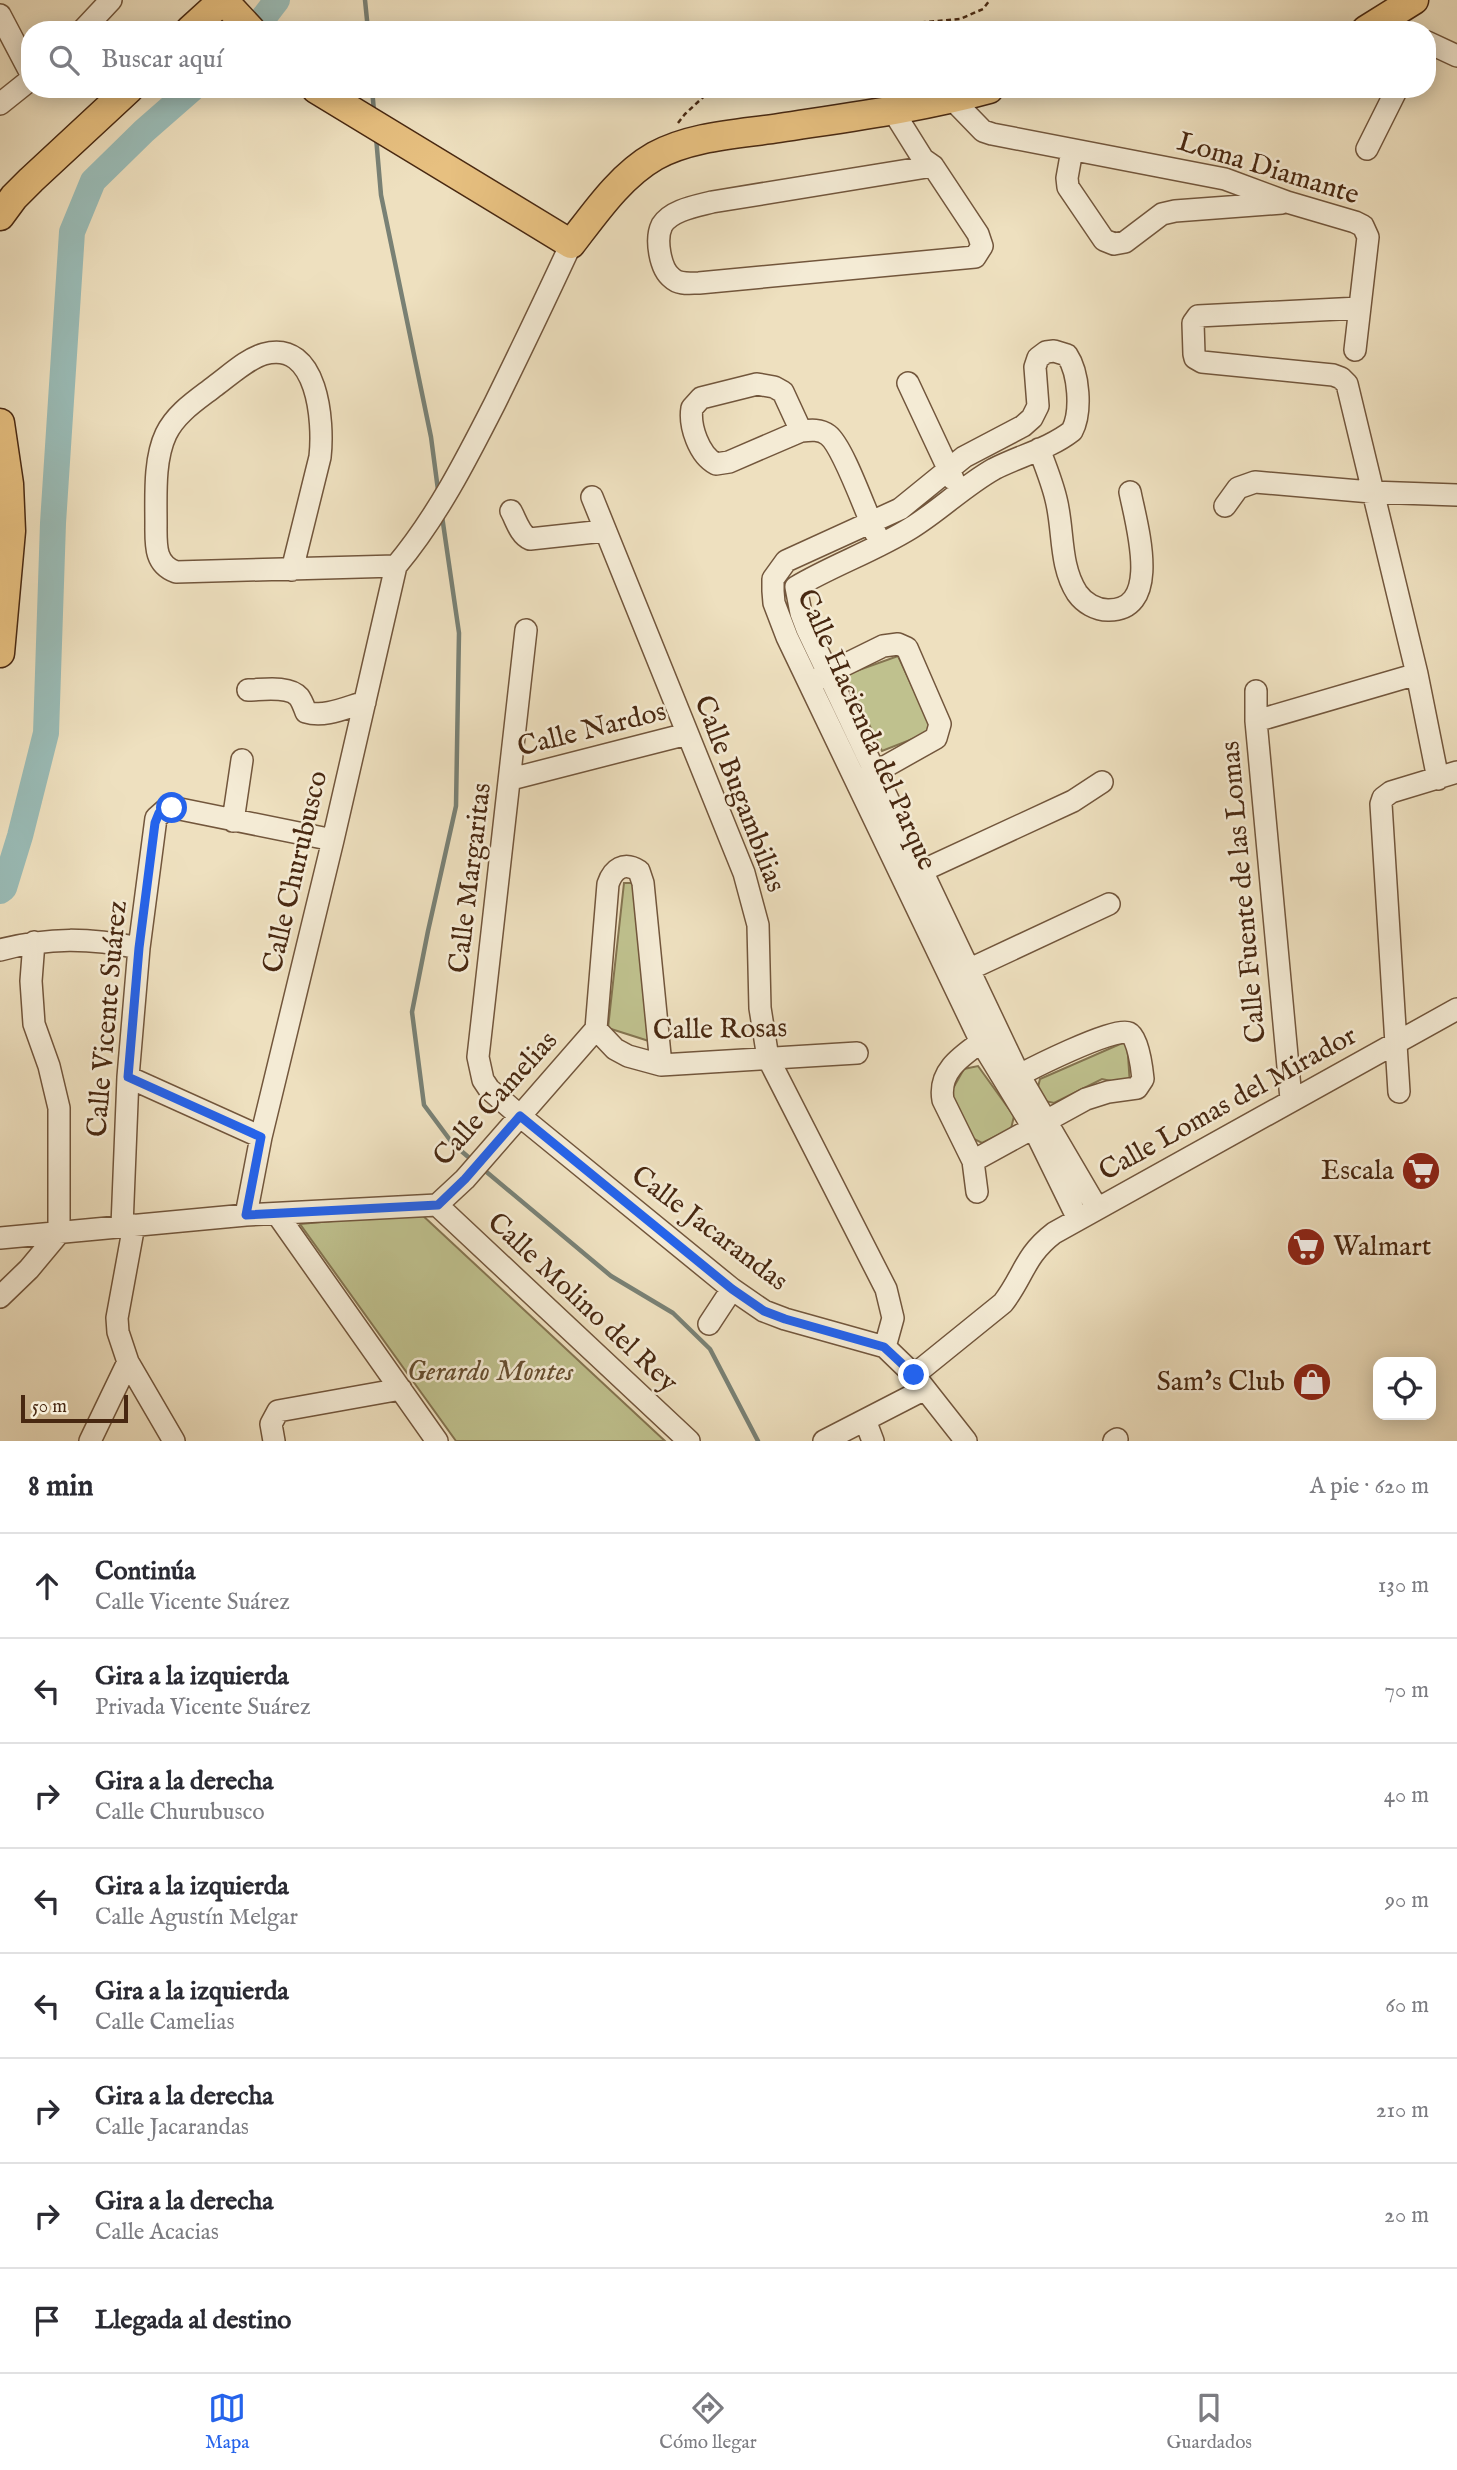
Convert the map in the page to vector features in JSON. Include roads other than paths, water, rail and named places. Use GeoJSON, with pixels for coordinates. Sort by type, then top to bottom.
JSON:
{"type":"FeatureCollection","features":[{"type":"Feature","properties":{"kind":"main road"},"geometry":{"type":"LineString","coordinates":[[200,21],[223,0],[242,21]]}},
{"type":"Feature","properties":{"kind":"main road"},"geometry":{"type":"LineString","coordinates":[[1390,21],[1414,0]]}},
{"type":"Feature","properties":{"kind":"main road"},"geometry":{"type":"LineString","coordinates":[[0,216],[14,197],[119,98]]}},
{"type":"Feature","properties":{"kind":"main road"},"geometry":{"type":"LineString","coordinates":[[331,98],[571,244],[626,178],[657,155],[676,147],[956,98]]}},
{"type":"Feature","properties":{"kind":"main road"},"geometry":{"type":"LineString","coordinates":[[0,423],[9,484],[11,531],[0,653]]}},
{"type":"Feature","properties":{"kind":"street"},"geometry":{"type":"LineString","coordinates":[[91,21],[111,0]]}},
{"type":"Feature","properties":{"kind":"street"},"geometry":{"type":"LineString","coordinates":[[0,15],[21,55]]}},
{"type":"Feature","properties":{"kind":"street"},"geometry":{"type":"LineString","coordinates":[[1436,46],[1457,56]]}},
{"type":"Feature","properties":{"kind":"street"},"geometry":{"type":"LineString","coordinates":[[0,104],[21,87]]}},
{"type":"Feature","properties":{"kind":"street"},"geometry":{"type":"LineString","coordinates":[[1367,149],[1392,98]]}},
{"type":"Feature","properties":{"kind":"street","name":"Loma Diamante"},"geometry":{"type":"LineString","coordinates":[[952,99],[984,131],[1225,179],[1363,226],[1368,237],[1359,307]]}},
{"type":"Feature","properties":{"kind":"street"},"geometry":{"type":"LineString","coordinates":[[900,109],[923,159],[933,166],[981,240],[980,251],[975,257],[691,283],[673,280],[665,270],[659,237],[662,225],[683,211],[712,202],[933,166]]}},
{"type":"Feature","properties":{"kind":"street"},"geometry":{"type":"LineString","coordinates":[[1072,150],[1066,178],[1068,187],[1104,240],[1114,244],[1125,242],[1163,214],[1175,211],[1287,202]]}},
{"type":"Feature","properties":{"kind":"street","name":"Calle Churubusco"},"geometry":{"type":"LineString","coordinates":[[246,1215],[261,1137],[334,840],[396,566],[412,547],[458,477],[571,244]]}},
{"type":"Feature","properties":{"kind":"street"},"geometry":{"type":"LineString","coordinates":[[1355,350],[1359,307],[1203,314],[1194,319],[1193,348],[1195,358],[1202,362],[1333,375],[1341,378],[1351,393],[1371,492],[1417,674],[1448,775],[1391,792],[1383,798],[1381,804],[1399,1092]]}},
{"type":"Feature","properties":{"kind":"street"},"geometry":{"type":"LineString","coordinates":[[292,570],[322,441],[318,407],[308,370],[290,354],[278,352],[264,354],[250,361],[174,420],[161,446],[156,538],[161,563],[176,572],[292,570],[396,566]]}},
{"type":"Feature","properties":{"kind":"street","name":"Calle Hacienda del Parque"},"geometry":{"type":"LineString","coordinates":[[766,577],[786,561],[900,509],[964,457],[1023,426],[1032,418],[1038,406],[1035,367],[1038,358],[1046,352],[1062,353],[1070,361],[1074,373],[1077,416],[1072,431],[993,470],[960,491],[912,528],[796,587]]}},
{"type":"Feature","properties":{"kind":"street"},"geometry":{"type":"LineString","coordinates":[[908,383],[947,470],[960,491]]}},
{"type":"Feature","properties":{"kind":"street"},"geometry":{"type":"LineString","coordinates":[[802,431],[783,392],[766,385],[757,384],[701,398],[692,408],[693,429],[706,456],[716,464],[729,462],[802,431],[818,431],[832,439],[881,545]]}},
{"type":"Feature","properties":{"kind":"street"},"geometry":{"type":"LineString","coordinates":[[1039,449],[1056,499],[1069,575],[1077,592],[1086,602],[1104,610],[1115,610],[1130,604],[1138,595],[1141,585],[1139,544],[1130,492]]}},
{"type":"Feature","properties":{"kind":"street"},"geometry":{"type":"LineString","coordinates":[[1226,506],[1238,488],[1255,482],[1371,492],[1457,495]]}},
{"type":"Feature","properties":{"kind":"street","name":"Calle Bugambilias"},"geometry":{"type":"LineString","coordinates":[[592,497],[744,873],[758,925],[760,1008],[768,1058],[886,1289],[893,1318],[884,1347]]}},
{"type":"Feature","properties":{"kind":"street"},"geometry":{"type":"LineString","coordinates":[[512,511],[521,532],[530,539],[604,531]]}},
{"type":"Feature","properties":{"kind":"street","name":"Calle Hacienda del Parque"},"geometry":{"type":"LineString","coordinates":[[766,577],[796,587]]}},
{"type":"Feature","properties":{"kind":"street","name":"Calle Hacienda del Parque"},"geometry":{"type":"LineString","coordinates":[[766,577],[779,617],[808,683],[981,1042],[1012,1079],[1097,1208]]}},
{"type":"Feature","properties":{"kind":"street","name":"Calle Hacienda del Parque"},"geometry":{"type":"LineString","coordinates":[[796,587],[801,613],[970,969],[1012,1079]]}},
{"type":"Feature","properties":{"kind":"street","name":"Calle Margaritas"},"geometry":{"type":"LineString","coordinates":[[520,1116],[483,1080],[478,1057],[526,630]]}},
{"type":"Feature","properties":{"kind":"street"},"geometry":{"type":"LineString","coordinates":[[808,683],[891,644],[904,645],[907,648],[938,717],[940,732],[936,738],[857,782]]}},
{"type":"Feature","properties":{"kind":"street","name":"Calle Fuente de las Lomas"},"geometry":{"type":"LineString","coordinates":[[1256,721],[1417,674]]}},
{"type":"Feature","properties":{"kind":"street"},"geometry":{"type":"LineString","coordinates":[[248,690],[295,693],[310,714],[323,714],[365,702]]}},
{"type":"Feature","properties":{"kind":"street","name":"Calle Fuente de las Lomas"},"geometry":{"type":"LineString","coordinates":[[1256,691],[1256,721],[1291,1099]]}},
{"type":"Feature","properties":{"kind":"street","name":"Calle Nardos"},"geometry":{"type":"LineString","coordinates":[[511,779],[687,734]]}},
{"type":"Feature","properties":{"kind":"street"},"geometry":{"type":"LineString","coordinates":[[242,760],[233,821],[334,840]]}},
{"type":"Feature","properties":{"kind":"street"},"geometry":{"type":"LineString","coordinates":[[902,880],[1073,801],[1102,782]]}},
{"type":"Feature","properties":{"kind":"street","name":"Calle Vicente Suárez"},"geometry":{"type":"LineString","coordinates":[[174,1441],[128,1362],[118,1332],[117,1318],[128,1225],[128,1077],[139,948],[156,818],[159,813],[172,808],[233,821]]}},
{"type":"Feature","properties":{"kind":"street"},"geometry":{"type":"LineString","coordinates":[[596,1029],[608,884],[619,867],[632,867],[639,871],[643,883],[661,1065]]}},
{"type":"Feature","properties":{"kind":"street"},"geometry":{"type":"LineString","coordinates":[[970,969],[1109,904]]}},
{"type":"Feature","properties":{"kind":"street"},"geometry":{"type":"LineString","coordinates":[[0,950],[34,942],[94,940],[139,948]]}},
{"type":"Feature","properties":{"kind":"street"},"geometry":{"type":"LineString","coordinates":[[0,1297],[29,1269],[59,1233],[59,1108],[57,1090],[34,1024],[31,981],[34,942]]}},
{"type":"Feature","properties":{"kind":"street","name":"Calle Lomas del Mirador"},"geometry":{"type":"LineString","coordinates":[[920,1382],[1003,1303],[1031,1254],[1054,1233],[1457,1009]]}},
{"type":"Feature","properties":{"kind":"street","name":"Calle Rosas"},"geometry":{"type":"LineString","coordinates":[[596,1029],[615,1049],[628,1056],[661,1065],[857,1053]]}},
{"type":"Feature","properties":{"kind":"street","name":"Calle Camelias"},"geometry":{"type":"LineString","coordinates":[[438,1205],[465,1179],[596,1029]]}},
{"type":"Feature","properties":{"kind":"street"},"geometry":{"type":"LineString","coordinates":[[973,1161],[1096,1094],[1137,1088],[1143,1079],[1135,1038],[1130,1033],[1118,1033],[1097,1040],[1012,1079]]}},
{"type":"Feature","properties":{"kind":"street"},"geometry":{"type":"LineString","coordinates":[[977,1192],[973,1161],[943,1100],[941,1090],[946,1073],[954,1063],[981,1042]]}},
{"type":"Feature","properties":{"kind":"street"},"geometry":{"type":"LineString","coordinates":[[128,1077],[261,1137]]}},
{"type":"Feature","properties":{"kind":"street","name":"Calle Jacarandas"},"geometry":{"type":"LineString","coordinates":[[520,1116],[732,1289],[764,1311],[884,1347]]}},
{"type":"Feature","properties":{"kind":"street","name":"Calle Hacienda del Parque"},"geometry":{"type":"LineString","coordinates":[[1041,1125],[1078,1219]]}},
{"type":"Feature","properties":{"kind":"street"},"geometry":{"type":"LineString","coordinates":[[5,1238],[246,1215],[438,1205]]}},
{"type":"Feature","properties":{"kind":"street","name":"Calle Molino del Rey"},"geometry":{"type":"LineString","coordinates":[[438,1205],[689,1441]]}},
{"type":"Feature","properties":{"kind":"street"},"geometry":{"type":"LineString","coordinates":[[277,1214],[438,1441]]}},
{"type":"Feature","properties":{"kind":"street"},"geometry":{"type":"LineString","coordinates":[[5,1238],[29,1269]]}},
{"type":"Feature","properties":{"kind":"street"},"geometry":{"type":"LineString","coordinates":[[709,1324],[732,1289]]}},
{"type":"Feature","properties":{"kind":"street"},"geometry":{"type":"LineString","coordinates":[[884,1347],[920,1382],[966,1441]]}},
{"type":"Feature","properties":{"kind":"street"},"geometry":{"type":"LineString","coordinates":[[90,1441],[128,1362]]}},
{"type":"Feature","properties":{"kind":"street"},"geometry":{"type":"LineString","coordinates":[[824,1441],[865,1420],[920,1382]]}},
{"type":"Feature","properties":{"kind":"street"},"geometry":{"type":"LineString","coordinates":[[274,1441],[271,1424],[278,1410],[401,1389]]}},
{"type":"Feature","properties":{"kind":"street"},"geometry":{"type":"LineString","coordinates":[[865,1420],[873,1441]]}},
{"type":"Feature","properties":{"kind":"waterway"},"geometry":{"type":"LineString","coordinates":[[261,21],[277,0]]}},
{"type":"Feature","properties":{"kind":"waterway"},"geometry":{"type":"LineString","coordinates":[[365,0],[367,21]]}},
{"type":"Feature","properties":{"kind":"waterway"},"geometry":{"type":"LineString","coordinates":[[0,891],[4,888],[20,836],[46,733],[53,523],[72,232],[93,181],[182,98]]}},
{"type":"Feature","properties":{"kind":"waterway"},"geometry":{"type":"LineString","coordinates":[[373,98],[374,111]]}},
{"type":"Feature","properties":{"kind":"waterway"},"geometry":{"type":"LineString","coordinates":[[376,137],[381,195],[431,437],[438,490]]}},
{"type":"Feature","properties":{"kind":"waterway"},"geometry":{"type":"LineString","coordinates":[[442,516],[459,633],[456,806],[412,1012],[424,1105],[453,1144],[473,1161]]}},
{"type":"Feature","properties":{"kind":"waterway"},"geometry":{"type":"LineString","coordinates":[[483,1169],[611,1276],[673,1313],[710,1349],[758,1441]]}},
{"type":"Feature","properties":{"kind":"place","name":"Escala"},"geometry":{"type":"Point","coordinates":[1421,1171]}},
{"type":"Feature","properties":{"kind":"place","name":"Walmart"},"geometry":{"type":"Point","coordinates":[1306,1247]}},
{"type":"Feature","properties":{"kind":"place","name":"Sam's Club"},"geometry":{"type":"Point","coordinates":[1312,1382]}},
{"type":"Feature","properties":{"kind":"park label","name":"Gerardo Montes"},"geometry":{"type":"Point","coordinates":[490,1372]}}]}
